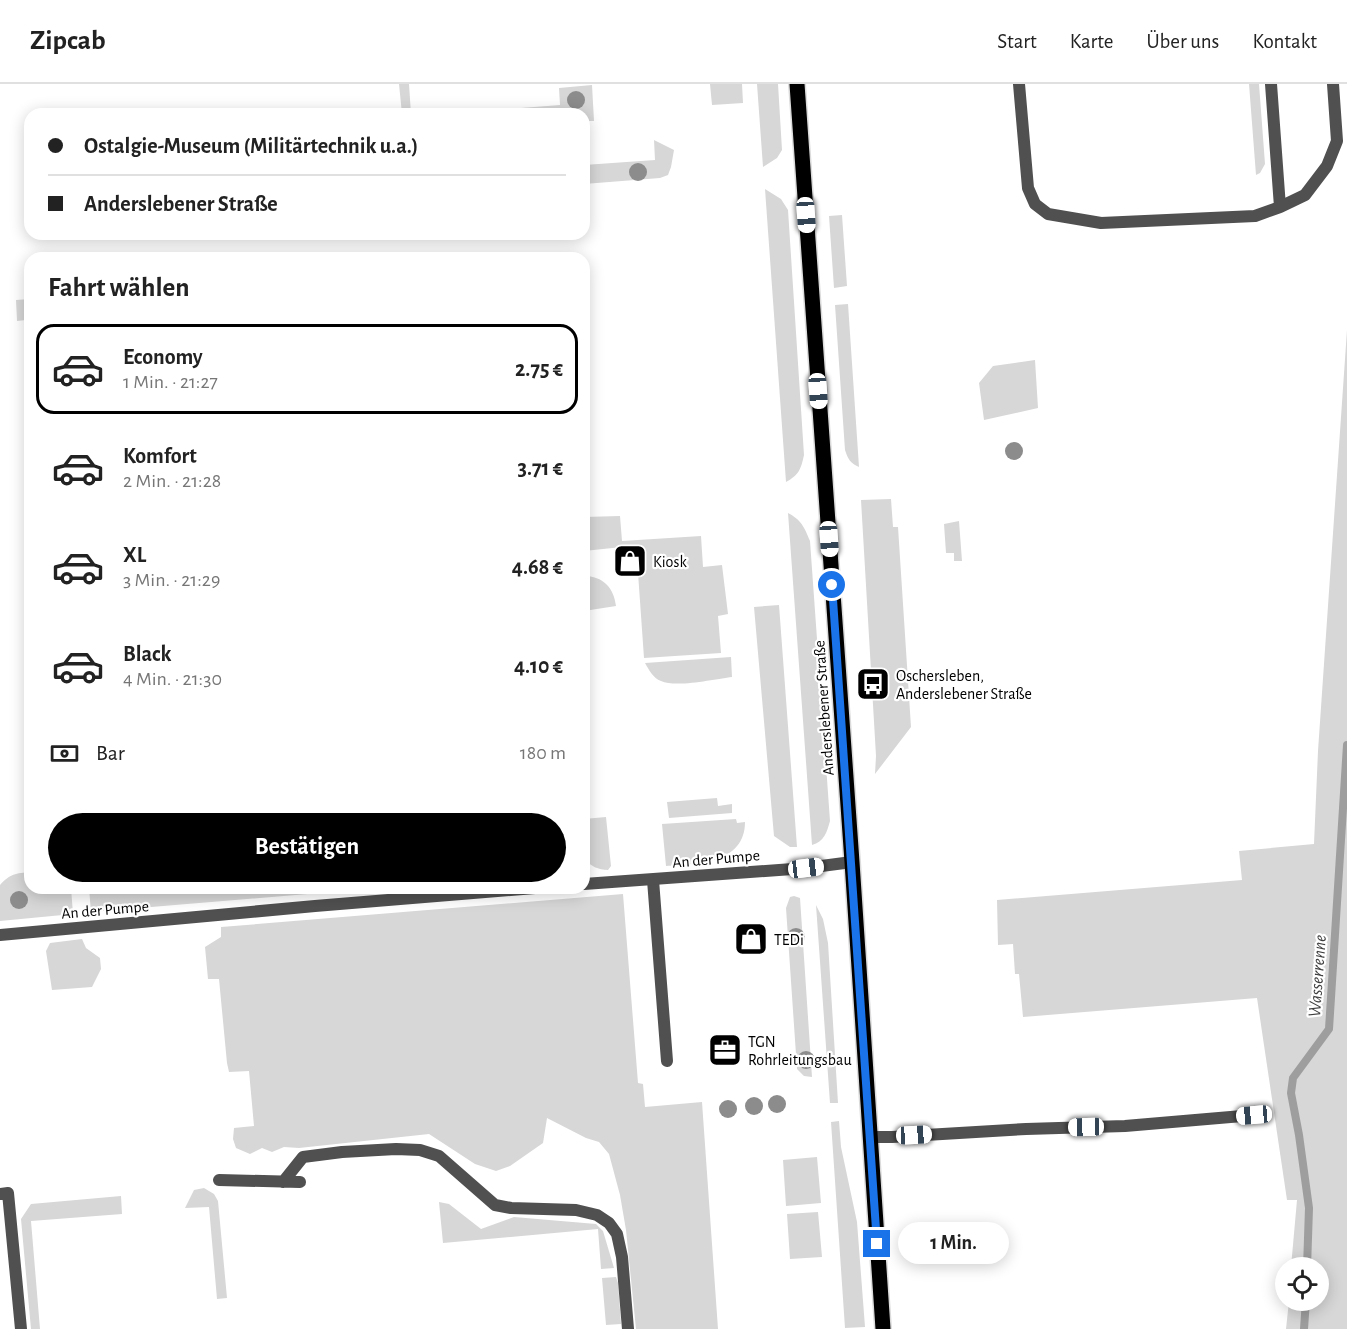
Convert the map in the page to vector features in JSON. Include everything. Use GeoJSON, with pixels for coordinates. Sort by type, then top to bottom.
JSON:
{"type":"FeatureCollection","features":[{"type":"Feature","properties":{"kind":"main road","name":"Anderslebener Straße"},"geometry":{"type":"LineString","coordinates":[[797,84],[883,1329]]}},
{"type":"Feature","properties":{"kind":"street"},"geometry":{"type":"LineString","coordinates":[[1019,84],[1028,188],[1035,204],[1048,214],[1101,223],[1255,216],[1305,195],[1327,166],[1337,141],[1333,84]]}},
{"type":"Feature","properties":{"kind":"street"},"geometry":{"type":"LineString","coordinates":[[1271,84],[1280,207]]}},
{"type":"Feature","properties":{"kind":"street","name":"An der Pumpe"},"geometry":{"type":"LineString","coordinates":[[590,884],[806,868],[852,862]]}},
{"type":"Feature","properties":{"kind":"street"},"geometry":{"type":"LineString","coordinates":[[653,880],[667,1061]]}},
{"type":"Feature","properties":{"kind":"street","name":"An der Pumpe"},"geometry":{"type":"LineString","coordinates":[[0,935],[462,894]]}},
{"type":"Feature","properties":{"kind":"street"},"geometry":{"type":"LineString","coordinates":[[870,1137],[1026,1128],[1125,1126],[1254,1115]]}},
{"type":"Feature","properties":{"kind":"street"},"geometry":{"type":"LineString","coordinates":[[283,1182],[303,1157],[342,1152],[420,1150],[439,1156],[495,1205],[511,1208],[576,1210],[597,1215],[617,1234],[622,1257],[628,1329]]}},
{"type":"Feature","properties":{"kind":"street"},"geometry":{"type":"LineString","coordinates":[[219,1180],[300,1182]]}},
{"type":"Feature","properties":{"kind":"street"},"geometry":{"type":"LineString","coordinates":[[0,1194],[8,1193],[21,1329]]}},
{"type":"Feature","properties":{"kind":"shaded area"},"geometry":{"type":"Polygon","coordinates":[[[399,84],[409,84],[411,108],[401,108],[399,84]]]}},
{"type":"Feature","properties":{"kind":"shaded area"},"geometry":{"type":"Polygon","coordinates":[[[710,84],[742,84],[743,103],[712,105],[710,84]]]}},
{"type":"Feature","properties":{"kind":"shaded area"},"geometry":{"type":"Polygon","coordinates":[[[757,84],[778,84],[782,150],[777,158],[763,167],[757,84]]]}},
{"type":"Feature","properties":{"kind":"shaded area"},"geometry":{"type":"Polygon","coordinates":[[[1249,84],[1259,84],[1265,164],[1260,173],[1256,175],[1249,84]]]}},
{"type":"Feature","properties":{"kind":"shaded area"},"geometry":{"type":"Polygon","coordinates":[[[592,85],[594,121],[590,121],[590,108],[521,108],[560,105],[559,88],[592,85]]]}},
{"type":"Feature","properties":{"kind":"shaded area"},"geometry":{"type":"Polygon","coordinates":[[[654,140],[674,150],[668,175],[660,178],[590,184],[590,165],[655,160],[654,140]]]}},
{"type":"Feature","properties":{"kind":"shaded area"},"geometry":{"type":"Polygon","coordinates":[[[765,189],[781,199],[788,210],[804,455],[799,471],[786,482],[765,189]]]}},
{"type":"Feature","properties":{"kind":"shaded area"},"geometry":{"type":"Polygon","coordinates":[[[842,215],[847,286],[834,288],[829,216],[842,215]]]}},
{"type":"Feature","properties":{"kind":"shaded area"},"geometry":{"type":"Polygon","coordinates":[[[24,299],[24,320],[17,321],[16,300],[24,299]]]}},
{"type":"Feature","properties":{"kind":"shaded area"},"geometry":{"type":"Polygon","coordinates":[[[848,304],[859,467],[853,464],[845,450],[835,305],[848,304]]]}},
{"type":"Feature","properties":{"kind":"shaded area"},"geometry":{"type":"Polygon","coordinates":[[[1347,330],[1347,1329],[1286,1329],[1288,1311],[1329,1311],[1329,1257],[1292,1257],[1297,1200],[1287,1200],[1257,998],[1023,1017],[1019,974],[1015,974],[1013,944],[998,945],[997,900],[1242,880],[1239,851],[1314,844],[1318,751],[1347,330]]]}},
{"type":"Feature","properties":{"kind":"shaded area"},"geometry":{"type":"Polygon","coordinates":[[[1035,360],[1038,408],[984,420],[979,383],[993,366],[1035,360]]]}},
{"type":"Feature","properties":{"kind":"shaded area"},"geometry":{"type":"Polygon","coordinates":[[[891,499],[893,527],[898,527],[911,727],[875,774],[876,756],[861,500],[891,499]]]}},
{"type":"Feature","properties":{"kind":"shaded area"},"geometry":{"type":"Polygon","coordinates":[[[788,513],[802,524],[810,541],[830,821],[822,839],[812,845],[788,513]]]}},
{"type":"Feature","properties":{"kind":"shaded area"},"geometry":{"type":"Polygon","coordinates":[[[620,516],[622,541],[701,536],[703,567],[722,565],[728,614],[718,616],[721,653],[644,658],[638,573],[645,558],[622,547],[590,550],[590,517],[620,516]]]}},
{"type":"Feature","properties":{"kind":"shaded area"},"geometry":{"type":"Polygon","coordinates":[[[959,521],[962,561],[954,561],[954,553],[946,553],[944,524],[959,521]]]}},
{"type":"Feature","properties":{"kind":"shaded area"},"geometry":{"type":"Polygon","coordinates":[[[590,577],[597,578],[606,584],[613,594],[616,606],[590,610],[590,577]]]}},
{"type":"Feature","properties":{"kind":"shaded area"},"geometry":{"type":"Polygon","coordinates":[[[779,605],[797,847],[790,847],[774,836],[754,607],[779,605]]]}},
{"type":"Feature","properties":{"kind":"shaded area"},"geometry":{"type":"Polygon","coordinates":[[[731,657],[732,677],[676,684],[658,680],[645,663],[731,657]]]}},
{"type":"Feature","properties":{"kind":"shaded area"},"geometry":{"type":"Polygon","coordinates":[[[717,798],[718,806],[732,804],[732,813],[669,818],[667,802],[717,798]]]}},
{"type":"Feature","properties":{"kind":"shaded area"},"geometry":{"type":"Polygon","coordinates":[[[606,817],[611,866],[608,870],[590,864],[590,818],[606,817]]]}},
{"type":"Feature","properties":{"kind":"shaded area"},"geometry":{"type":"Polygon","coordinates":[[[736,819],[737,823],[745,822],[743,836],[728,854],[704,862],[666,866],[662,824],[736,819]]]}},
{"type":"Feature","properties":{"kind":"shaded area"},"geometry":{"type":"Polygon","coordinates":[[[24,873],[24,894],[71,894],[73,914],[0,921],[0,885],[7,878],[24,873]]]}},
{"type":"Feature","properties":{"kind":"shaded area"},"geometry":{"type":"Polygon","coordinates":[[[90,894],[307,894],[91,912],[90,894]]]}},
{"type":"Feature","properties":{"kind":"shaded area"},"geometry":{"type":"Polygon","coordinates":[[[623,894],[638,1083],[643,1084],[645,1107],[702,1102],[718,1329],[636,1329],[626,1230],[609,1154],[599,1142],[586,1138],[547,1118],[543,1143],[510,1166],[496,1171],[475,1164],[429,1134],[299,1148],[284,1147],[272,1152],[262,1148],[250,1154],[236,1148],[233,1139],[234,1128],[254,1126],[249,1071],[229,1072],[219,979],[208,979],[205,947],[221,937],[221,927],[623,894]]]}},
{"type":"Feature","properties":{"kind":"shaded area"},"geometry":{"type":"Polygon","coordinates":[[[790,897],[800,898],[812,1077],[804,1076],[797,1069],[786,908],[790,897]]]}},
{"type":"Feature","properties":{"kind":"shaded area"},"geometry":{"type":"Polygon","coordinates":[[[816,905],[823,919],[828,943],[838,1103],[830,1103],[816,905]]]}},
{"type":"Feature","properties":{"kind":"shaded area"},"geometry":{"type":"Polygon","coordinates":[[[82,939],[86,948],[100,958],[101,969],[92,987],[52,990],[46,951],[50,943],[82,939]]]}},
{"type":"Feature","properties":{"kind":"shaded area"},"geometry":{"type":"Polygon","coordinates":[[[839,1121],[841,1147],[857,1222],[865,1327],[845,1328],[831,1122],[839,1121]]]}},
{"type":"Feature","properties":{"kind":"shaded area"},"geometry":{"type":"Polygon","coordinates":[[[817,1157],[821,1203],[786,1206],[783,1160],[817,1157]]]}},
{"type":"Feature","properties":{"kind":"shaded area"},"geometry":{"type":"Polygon","coordinates":[[[204,1188],[214,1194],[218,1201],[227,1298],[217,1299],[209,1207],[185,1208],[194,1190],[204,1188]]]}},
{"type":"Feature","properties":{"kind":"shaded area"},"geometry":{"type":"Polygon","coordinates":[[[121,1196],[122,1214],[31,1221],[40,1329],[31,1329],[21,1219],[31,1204],[121,1196]]]}},
{"type":"Feature","properties":{"kind":"shaded area"},"geometry":{"type":"Polygon","coordinates":[[[439,1202],[449,1204],[481,1229],[514,1217],[596,1224],[603,1231],[614,1268],[601,1269],[598,1229],[443,1243],[439,1202]]]}},
{"type":"Feature","properties":{"kind":"shaded area"},"geometry":{"type":"Polygon","coordinates":[[[818,1212],[822,1257],[790,1259],[787,1214],[818,1212]]]}},
{"type":"Feature","properties":{"kind":"shaded area"},"geometry":{"type":"Polygon","coordinates":[[[616,1277],[621,1324],[606,1325],[602,1278],[616,1277]]]}},
{"type":"Feature","properties":{"kind":"waterway","name":"Wasserrenne"},"geometry":{"type":"LineString","coordinates":[[1307,1257],[1309,1208],[1291,1093],[1293,1078],[1329,1029],[1347,745]]}},
{"type":"Feature","properties":{"kind":"waterway","name":"Wasserrenne"},"geometry":{"type":"LineString","coordinates":[[1304,1329],[1305,1311]]}},
{"type":"Feature","properties":{"kind":"place","name":"Kiosk"},"geometry":{"type":"Point","coordinates":[630,561]}},
{"type":"Feature","properties":{"kind":"place","name":"Oschersleben, Anderslebener Straße"},"geometry":{"type":"Point","coordinates":[873,684]}},
{"type":"Feature","properties":{"kind":"place","name":"TEDi"},"geometry":{"type":"Point","coordinates":[751,939]}},
{"type":"Feature","properties":{"kind":"place","name":"TGN Rohrleitungsbau"},"geometry":{"type":"Point","coordinates":[725,1050]}},
{"type":"Feature","properties":{"kind":"route"},"geometry":{"type":"LineString","coordinates":[[832,585],[877,1244]]}}]}
